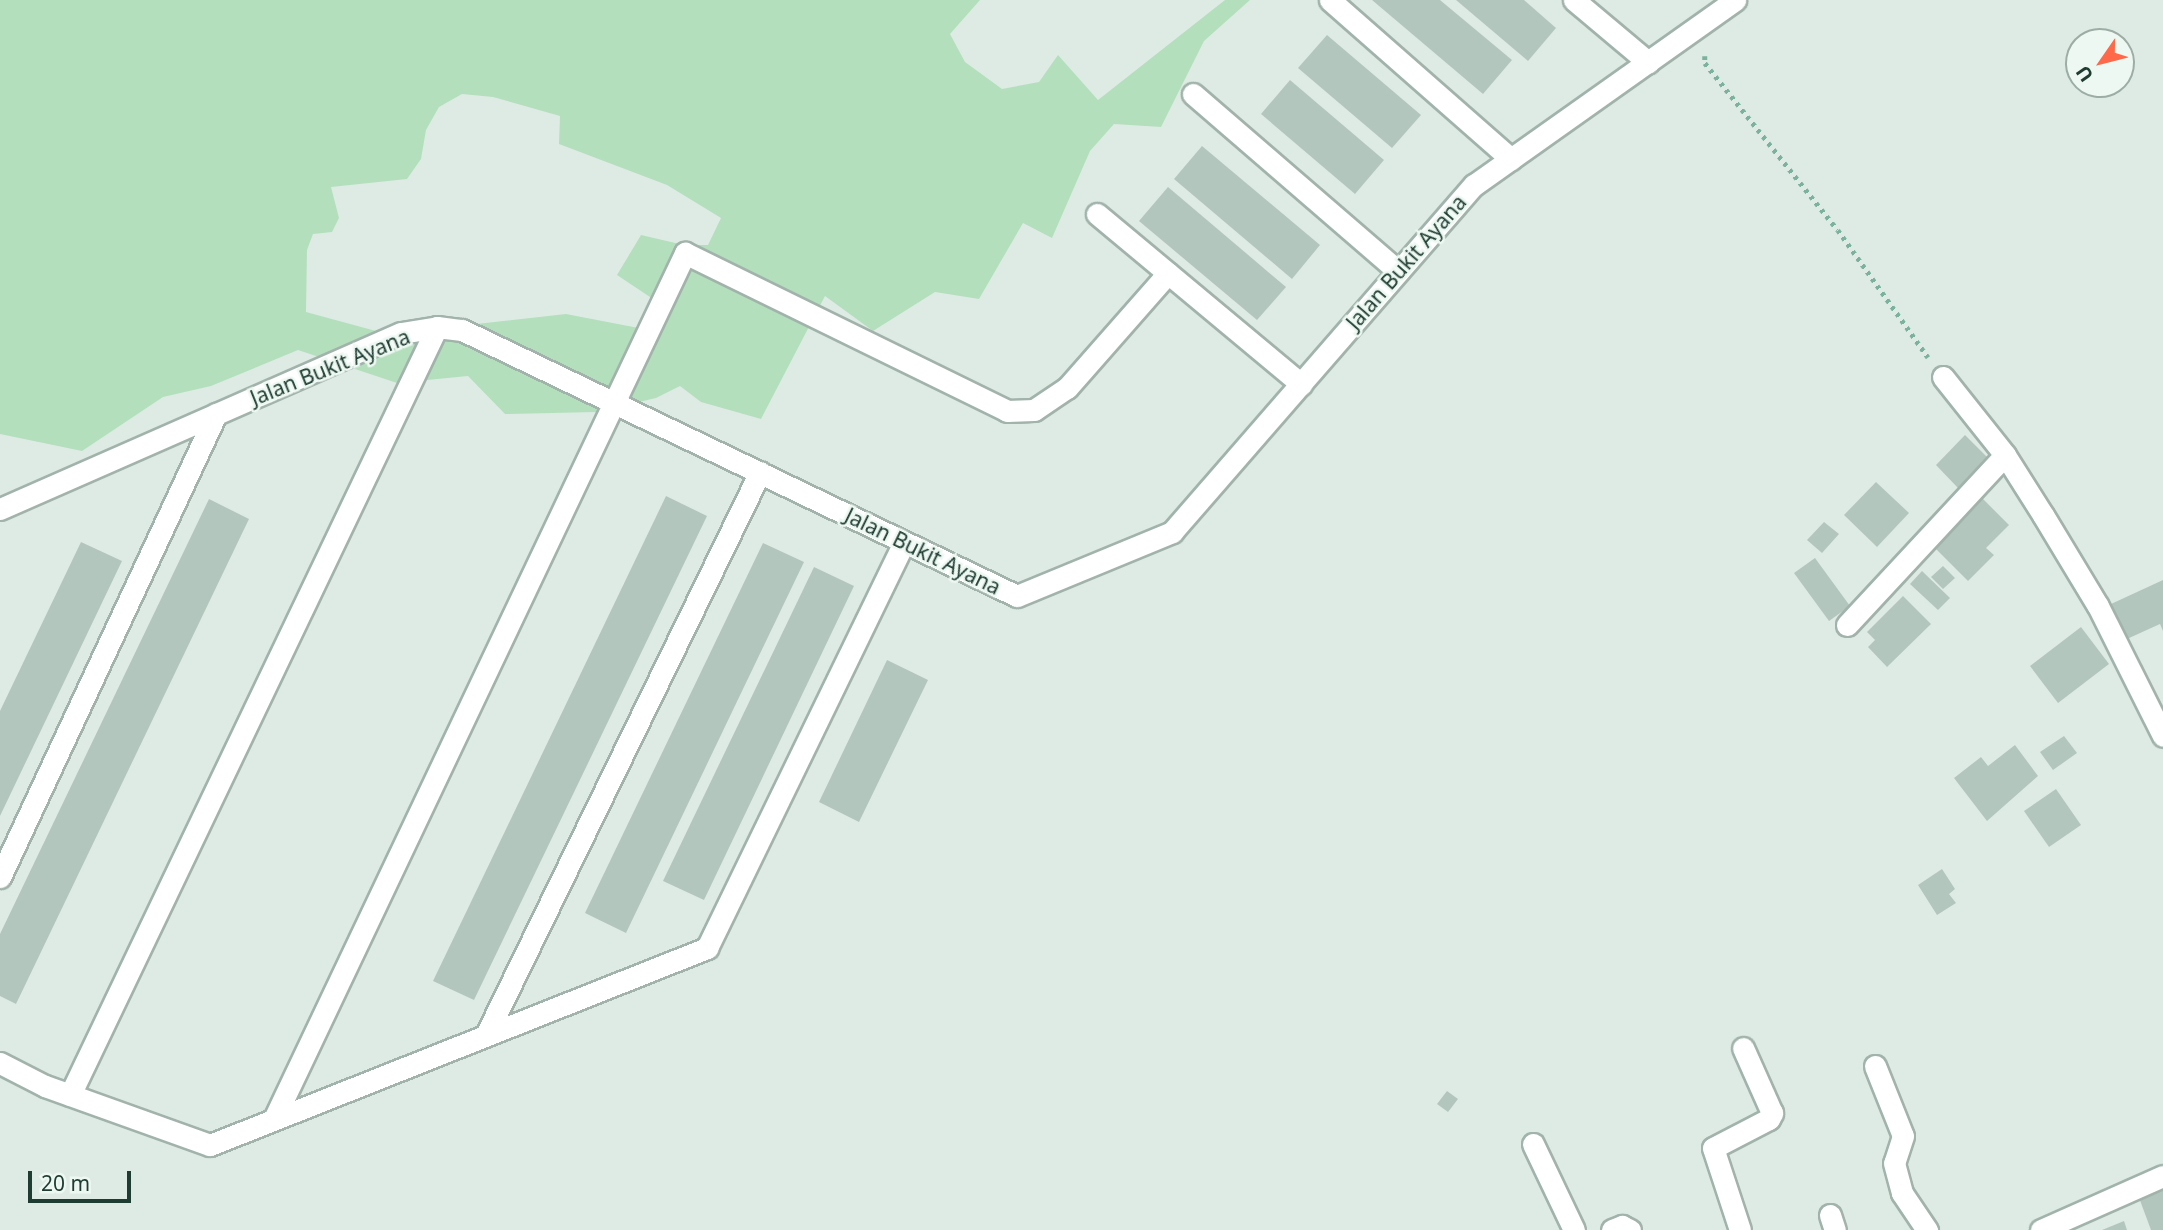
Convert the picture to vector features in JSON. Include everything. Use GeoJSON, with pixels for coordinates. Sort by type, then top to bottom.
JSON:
{"type":"FeatureCollection","features":[{"type":"Feature","properties":{"kind":"street"},"geometry":{"type":"LineString","coordinates":[[1329,0],[1511,159]]}},
{"type":"Feature","properties":{"kind":"street"},"geometry":{"type":"LineString","coordinates":[[1574,0],[1648,62]]}},
{"type":"Feature","properties":{"kind":"street","name":"Jalan Bukit Ayana"},"geometry":{"type":"LineString","coordinates":[[0,509],[401,333],[437,327],[462,330],[1017,596],[1172,532],[1474,185],[1735,0]]}},
{"type":"Feature","properties":{"kind":"street"},"geometry":{"type":"LineString","coordinates":[[1193,94],[1398,271]]}},
{"type":"Feature","properties":{"kind":"street"},"geometry":{"type":"LineString","coordinates":[[1097,214],[1300,384]]}},
{"type":"Feature","properties":{"kind":"street"},"geometry":{"type":"LineString","coordinates":[[274,1119],[685,253],[1007,411],[1034,410],[1067,388],[1168,273]]}},
{"type":"Feature","properties":{"kind":"street"},"geometry":{"type":"LineString","coordinates":[[70,1095],[437,327]]}},
{"type":"Feature","properties":{"kind":"street"},"geometry":{"type":"LineString","coordinates":[[1943,377],[2005,454],[2098,606],[2163,736]]}},
{"type":"Feature","properties":{"kind":"street"},"geometry":{"type":"LineString","coordinates":[[0,877],[216,414]]}},
{"type":"Feature","properties":{"kind":"street"},"geometry":{"type":"LineString","coordinates":[[1847,625],[2005,454]]}},
{"type":"Feature","properties":{"kind":"street"},"geometry":{"type":"LineString","coordinates":[[486,1035],[760,472]]}},
{"type":"Feature","properties":{"kind":"street"},"geometry":{"type":"LineString","coordinates":[[0,1063],[70,1095],[210,1145],[707,948],[904,542]]}},
{"type":"Feature","properties":{"kind":"street"},"geometry":{"type":"LineString","coordinates":[[1740,1230],[1713,1148],[1769,1119],[1772,1113],[1743,1048]]}},
{"type":"Feature","properties":{"kind":"street"},"geometry":{"type":"LineString","coordinates":[[1875,1066],[1903,1136],[1894,1163],[1902,1193],[1927,1230]]}},
{"type":"Feature","properties":{"kind":"street"},"geometry":{"type":"LineString","coordinates":[[1533,1144],[1574,1230]]}},
{"type":"Feature","properties":{"kind":"street"},"geometry":{"type":"LineString","coordinates":[[2041,1230],[2163,1176]]}},
{"type":"Feature","properties":{"kind":"street"},"geometry":{"type":"LineString","coordinates":[[1612,1230],[1622,1226],[1630,1230]]}},
{"type":"Feature","properties":{"kind":"path"},"geometry":{"type":"LineString","coordinates":[[1706,20],[1705,63],[1838,230],[1943,377]]}},
{"type":"Feature","properties":{"kind":"green space"},"geometry":{"type":"Polygon","coordinates":[[[0,0],[980,0],[950,34],[965,62],[1002,89],[1039,82],[1058,55],[1098,100],[1225,0],[1250,0],[1204,41],[1161,127],[1114,124],[1090,151],[1052,238],[1023,223],[979,299],[935,292],[873,331],[825,296],[761,419],[701,402],[680,386],[656,398],[597,412],[505,414],[468,376],[397,383],[298,350],[211,386],[163,397],[82,451],[0,434],[0,0]],[[462,94],[439,107],[426,130],[421,159],[407,179],[331,187],[339,218],[332,232],[313,234],[307,250],[306,312],[387,334],[566,314],[649,330],[653,311],[650,297],[617,275],[641,235],[684,245],[708,245],[721,218],[667,185],[559,144],[560,116],[493,97],[462,94]]]}},
{"type":"Feature","properties":{"kind":"building"},"geometry":{"type":"Polygon","coordinates":[[[1372,0],[1440,0],[1512,60],[1483,94],[1372,0]]]}},
{"type":"Feature","properties":{"kind":"building"},"geometry":{"type":"Polygon","coordinates":[[[1456,0],[1524,0],[1556,28],[1528,61],[1456,0]]]}},
{"type":"Feature","properties":{"kind":"building"},"geometry":{"type":"Polygon","coordinates":[[[1327,35],[1421,115],[1392,148],[1298,68],[1327,35]]]}},
{"type":"Feature","properties":{"kind":"building"},"geometry":{"type":"Polygon","coordinates":[[[1290,80],[1384,160],[1355,194],[1261,114],[1290,80]]]}},
{"type":"Feature","properties":{"kind":"building"},"geometry":{"type":"Polygon","coordinates":[[[1202,146],[1320,245],[1292,279],[1174,179],[1202,146]]]}},
{"type":"Feature","properties":{"kind":"building"},"geometry":{"type":"Polygon","coordinates":[[[1168,187],[1286,287],[1257,320],[1139,221],[1168,187]]]}},
{"type":"Feature","properties":{"kind":"building"},"geometry":{"type":"Polygon","coordinates":[[[1965,435],[1988,458],[1958,488],[1936,465],[1965,435]]]}},
{"type":"Feature","properties":{"kind":"building"},"geometry":{"type":"Polygon","coordinates":[[[1876,482],[1909,513],[1877,547],[1844,515],[1876,482]]]}},
{"type":"Feature","properties":{"kind":"building"},"geometry":{"type":"Polygon","coordinates":[[[1977,493],[2009,525],[1986,548],[1994,555],[1968,581],[1929,542],[1977,493]]]}},
{"type":"Feature","properties":{"kind":"building"},"geometry":{"type":"Polygon","coordinates":[[[666,496],[707,516],[474,1000],[433,981],[666,496]]]}},
{"type":"Feature","properties":{"kind":"building"},"geometry":{"type":"Polygon","coordinates":[[[209,499],[249,519],[16,1004],[0,996],[0,934],[209,499]]]}},
{"type":"Feature","properties":{"kind":"building"},"geometry":{"type":"Polygon","coordinates":[[[1824,522],[1839,534],[1822,553],[1807,540],[1824,522]]]}},
{"type":"Feature","properties":{"kind":"building"},"geometry":{"type":"Polygon","coordinates":[[[81,542],[122,561],[0,816],[0,711],[81,542]]]}},
{"type":"Feature","properties":{"kind":"building"},"geometry":{"type":"Polygon","coordinates":[[[763,543],[804,562],[626,933],[585,913],[763,543]]]}},
{"type":"Feature","properties":{"kind":"building"},"geometry":{"type":"Polygon","coordinates":[[[1815,558],[1850,606],[1829,621],[1794,573],[1815,558]]]}},
{"type":"Feature","properties":{"kind":"building"},"geometry":{"type":"Polygon","coordinates":[[[1943,566],[1955,578],[1943,589],[1931,577],[1943,566]]]}},
{"type":"Feature","properties":{"kind":"building"},"geometry":{"type":"Polygon","coordinates":[[[814,567],[854,586],[704,900],[663,881],[814,567]]]}},
{"type":"Feature","properties":{"kind":"building"},"geometry":{"type":"Polygon","coordinates":[[[1922,571],[1950,598],[1938,610],[1910,584],[1922,571]]]}},
{"type":"Feature","properties":{"kind":"building"},"geometry":{"type":"Polygon","coordinates":[[[2163,580],[2163,631],[2160,624],[2127,639],[2111,604],[2163,580]]]}},
{"type":"Feature","properties":{"kind":"building"},"geometry":{"type":"Polygon","coordinates":[[[1903,596],[1931,624],[1887,667],[1868,647],[1875,640],[1867,632],[1903,596]]]}},
{"type":"Feature","properties":{"kind":"building"},"geometry":{"type":"Polygon","coordinates":[[[2081,627],[2109,664],[2058,703],[2030,666],[2081,627]]]}},
{"type":"Feature","properties":{"kind":"building"},"geometry":{"type":"Polygon","coordinates":[[[887,660],[928,680],[859,822],[819,802],[887,660]]]}},
{"type":"Feature","properties":{"kind":"building"},"geometry":{"type":"Polygon","coordinates":[[[2064,736],[2077,753],[2053,770],[2040,752],[2064,736]]]}},
{"type":"Feature","properties":{"kind":"building"},"geometry":{"type":"Polygon","coordinates":[[[2015,745],[2038,776],[1987,821],[1954,778],[1981,757],[1988,766],[2015,745]]]}},
{"type":"Feature","properties":{"kind":"building"},"geometry":{"type":"Polygon","coordinates":[[[2056,789],[2081,825],[2049,847],[2024,811],[2056,789]]]}},
{"type":"Feature","properties":{"kind":"building"},"geometry":{"type":"Polygon","coordinates":[[[1942,869],[1955,889],[1949,894],[1956,903],[1937,915],[1918,885],[1942,869]]]}},
{"type":"Feature","properties":{"kind":"building"},"geometry":{"type":"Polygon","coordinates":[[[1447,1091],[1458,1099],[1448,1112],[1437,1104],[1447,1091]]]}},
{"type":"Feature","properties":{"kind":"building"},"geometry":{"type":"Polygon","coordinates":[[[2163,1187],[2163,1230],[2151,1230],[2138,1195],[2163,1187]]]}},
{"type":"Feature","properties":{"kind":"building"},"geometry":{"type":"Polygon","coordinates":[[[2124,1221],[2127,1230],[2102,1230],[2124,1221]]]}}]}
